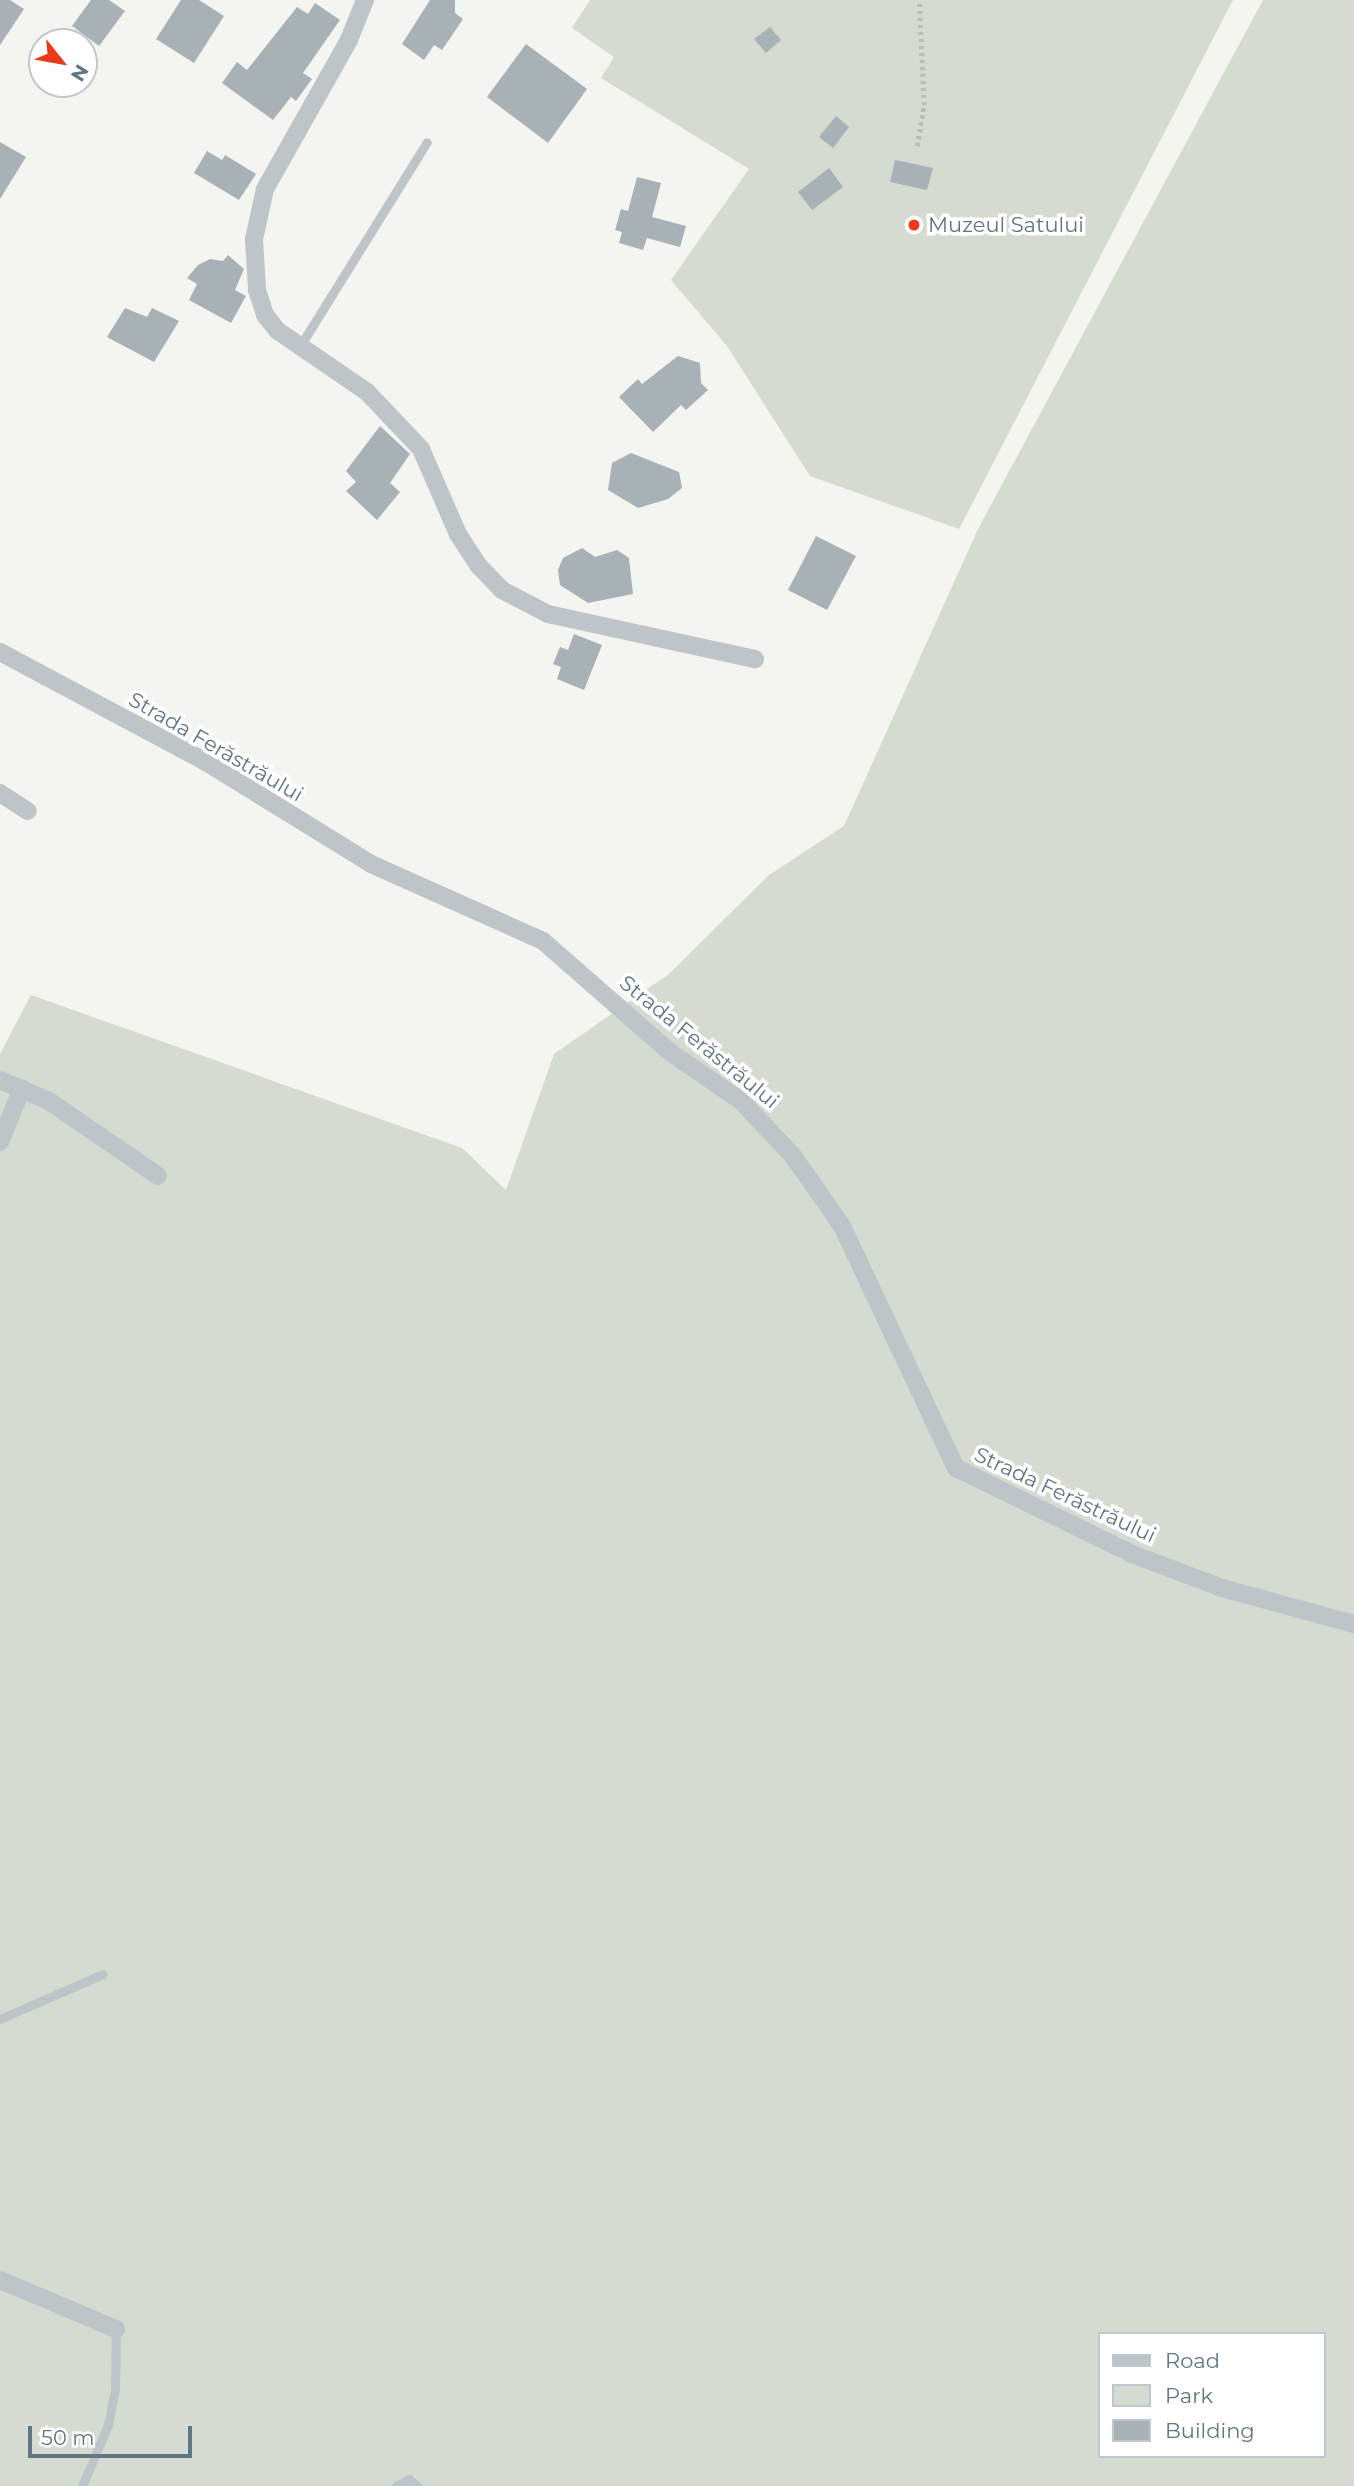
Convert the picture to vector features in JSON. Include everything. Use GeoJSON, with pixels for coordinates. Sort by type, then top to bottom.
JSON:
{"type":"FeatureCollection","features":[{"type":"Feature","properties":{"kind":"street"},"geometry":{"type":"LineString","coordinates":[[365,0],[349,40],[289,141],[257,218],[257,290],[265,315],[300,346],[367,393],[421,449],[458,534],[478,565],[512,597],[548,614],[755,659]]}},
{"type":"Feature","properties":{"kind":"street","name":"Strada Ferăstrăului"},"geometry":{"type":"LineString","coordinates":[[0,652],[206,762],[371,864],[543,941],[670,1052],[741,1101],[793,1156],[842,1226],[956,1468],[1132,1554],[1235,1592],[1354,1624]]}},
{"type":"Feature","properties":{"kind":"street"},"geometry":{"type":"LineString","coordinates":[[0,793],[28,811]]}},
{"type":"Feature","properties":{"kind":"street"},"geometry":{"type":"LineString","coordinates":[[0,1080],[22,1088],[158,1176]]}},
{"type":"Feature","properties":{"kind":"street"},"geometry":{"type":"LineString","coordinates":[[0,1142],[22,1088]]}},
{"type":"Feature","properties":{"kind":"street"},"geometry":{"type":"LineString","coordinates":[[0,2280],[116,2329]]}},
{"type":"Feature","properties":{"kind":"lane"},"geometry":{"type":"LineString","coordinates":[[300,346],[427,142]]}},
{"type":"Feature","properties":{"kind":"lane"},"geometry":{"type":"LineString","coordinates":[[0,2019],[103,1974]]}},
{"type":"Feature","properties":{"kind":"lane"},"geometry":{"type":"LineString","coordinates":[[82,2486],[108,2425],[115,2390],[116,2329]]}},
{"type":"Feature","properties":{"kind":"lane"},"geometry":{"type":"LineString","coordinates":[[397,2486],[409,2480],[417,2486]]}},
{"type":"Feature","properties":{"kind":"path"},"geometry":{"type":"LineString","coordinates":[[917,146],[924,105],[919,0]]}},
{"type":"Feature","properties":{"kind":"green space","name":"Muzeul Satului"},"geometry":{"type":"Polygon","coordinates":[[[590,0],[1233,0],[959,529],[810,476],[727,346],[671,280],[749,169],[601,78],[614,57],[572,28],[590,0]]]}},
{"type":"Feature","properties":{"kind":"green space"},"geometry":{"type":"Polygon","coordinates":[[[1263,0],[1354,0],[1354,2486],[0,2486],[0,1054],[31,995],[462,1148],[506,1190],[554,1054],[669,974],[769,875],[844,826],[978,529],[1263,0]]]}},
{"type":"Feature","properties":{"kind":"building"},"geometry":{"type":"Polygon","coordinates":[[[0,0],[10,0],[24,9],[0,45],[0,0]]]}},
{"type":"Feature","properties":{"kind":"building"},"geometry":{"type":"Polygon","coordinates":[[[91,0],[109,0],[125,11],[99,46],[98,28],[72,26],[91,0]]]}},
{"type":"Feature","properties":{"kind":"building"},"geometry":{"type":"Polygon","coordinates":[[[181,0],[199,0],[224,16],[194,63],[156,39],[181,0]]]}},
{"type":"Feature","properties":{"kind":"building"},"geometry":{"type":"Polygon","coordinates":[[[430,0],[455,0],[455,13],[463,19],[442,50],[434,45],[424,60],[402,44],[430,0]]]}},
{"type":"Feature","properties":{"kind":"building"},"geometry":{"type":"Polygon","coordinates":[[[315,3],[340,20],[303,73],[312,79],[296,101],[291,97],[273,120],[222,83],[237,62],[247,70],[297,7],[308,14],[315,3]]]}},
{"type":"Feature","properties":{"kind":"building"},"geometry":{"type":"Polygon","coordinates":[[[770,27],[781,40],[766,53],[754,39],[770,27]]]}},
{"type":"Feature","properties":{"kind":"building"},"geometry":{"type":"Polygon","coordinates":[[[526,44],[587,89],[548,143],[487,97],[526,44]]]}},
{"type":"Feature","properties":{"kind":"building"},"geometry":{"type":"Polygon","coordinates":[[[836,116],[849,127],[833,148],[819,137],[836,116]]]}},
{"type":"Feature","properties":{"kind":"building"},"geometry":{"type":"Polygon","coordinates":[[[0,142],[26,157],[0,199],[0,142]]]}},
{"type":"Feature","properties":{"kind":"building"},"geometry":{"type":"Polygon","coordinates":[[[207,151],[222,160],[225,155],[256,174],[239,200],[194,173],[207,151]]]}},
{"type":"Feature","properties":{"kind":"building"},"geometry":{"type":"Polygon","coordinates":[[[895,160],[933,168],[927,190],[890,182],[895,160]]]}},
{"type":"Feature","properties":{"kind":"building"},"geometry":{"type":"Polygon","coordinates":[[[829,168],[843,187],[812,210],[798,192],[829,168]]]}},
{"type":"Feature","properties":{"kind":"building"},"geometry":{"type":"Polygon","coordinates":[[[637,177],[661,183],[652,217],[686,226],[680,247],[647,238],[643,250],[619,243],[622,232],[615,230],[621,209],[628,211],[637,177]]]}},
{"type":"Feature","properties":{"kind":"building"},"geometry":{"type":"Polygon","coordinates":[[[228,255],[244,269],[235,290],[246,296],[231,323],[189,300],[197,284],[187,278],[198,265],[210,259],[223,261],[228,255]]]}},
{"type":"Feature","properties":{"kind":"building"},"geometry":{"type":"Polygon","coordinates":[[[125,308],[147,317],[152,308],[179,321],[154,362],[107,337],[125,308]]]}},
{"type":"Feature","properties":{"kind":"building"},"geometry":{"type":"Polygon","coordinates":[[[678,356],[700,363],[701,383],[708,390],[686,410],[681,405],[653,432],[619,397],[638,379],[642,384],[678,356]]]}},
{"type":"Feature","properties":{"kind":"building"},"geometry":{"type":"Polygon","coordinates":[[[380,426],[410,454],[390,483],[400,492],[377,520],[346,491],[356,482],[346,471],[380,426]]]}},
{"type":"Feature","properties":{"kind":"building"},"geometry":{"type":"Polygon","coordinates":[[[631,453],[679,472],[682,488],[668,499],[638,508],[608,490],[612,463],[631,453]]]}},
{"type":"Feature","properties":{"kind":"building"},"geometry":{"type":"Polygon","coordinates":[[[816,536],[856,556],[827,610],[788,590],[816,536]]]}},
{"type":"Feature","properties":{"kind":"building"},"geometry":{"type":"Polygon","coordinates":[[[582,548],[595,557],[617,550],[629,558],[633,594],[588,603],[560,585],[558,570],[563,558],[582,548]]]}},
{"type":"Feature","properties":{"kind":"building"},"geometry":{"type":"Polygon","coordinates":[[[574,634],[602,645],[584,690],[557,679],[561,667],[553,664],[560,647],[568,650],[574,634]]]}},
{"type":"Feature","properties":{"kind":"place","name":"Muzeul Satului"},"geometry":{"type":"Point","coordinates":[914,225]}}]}
